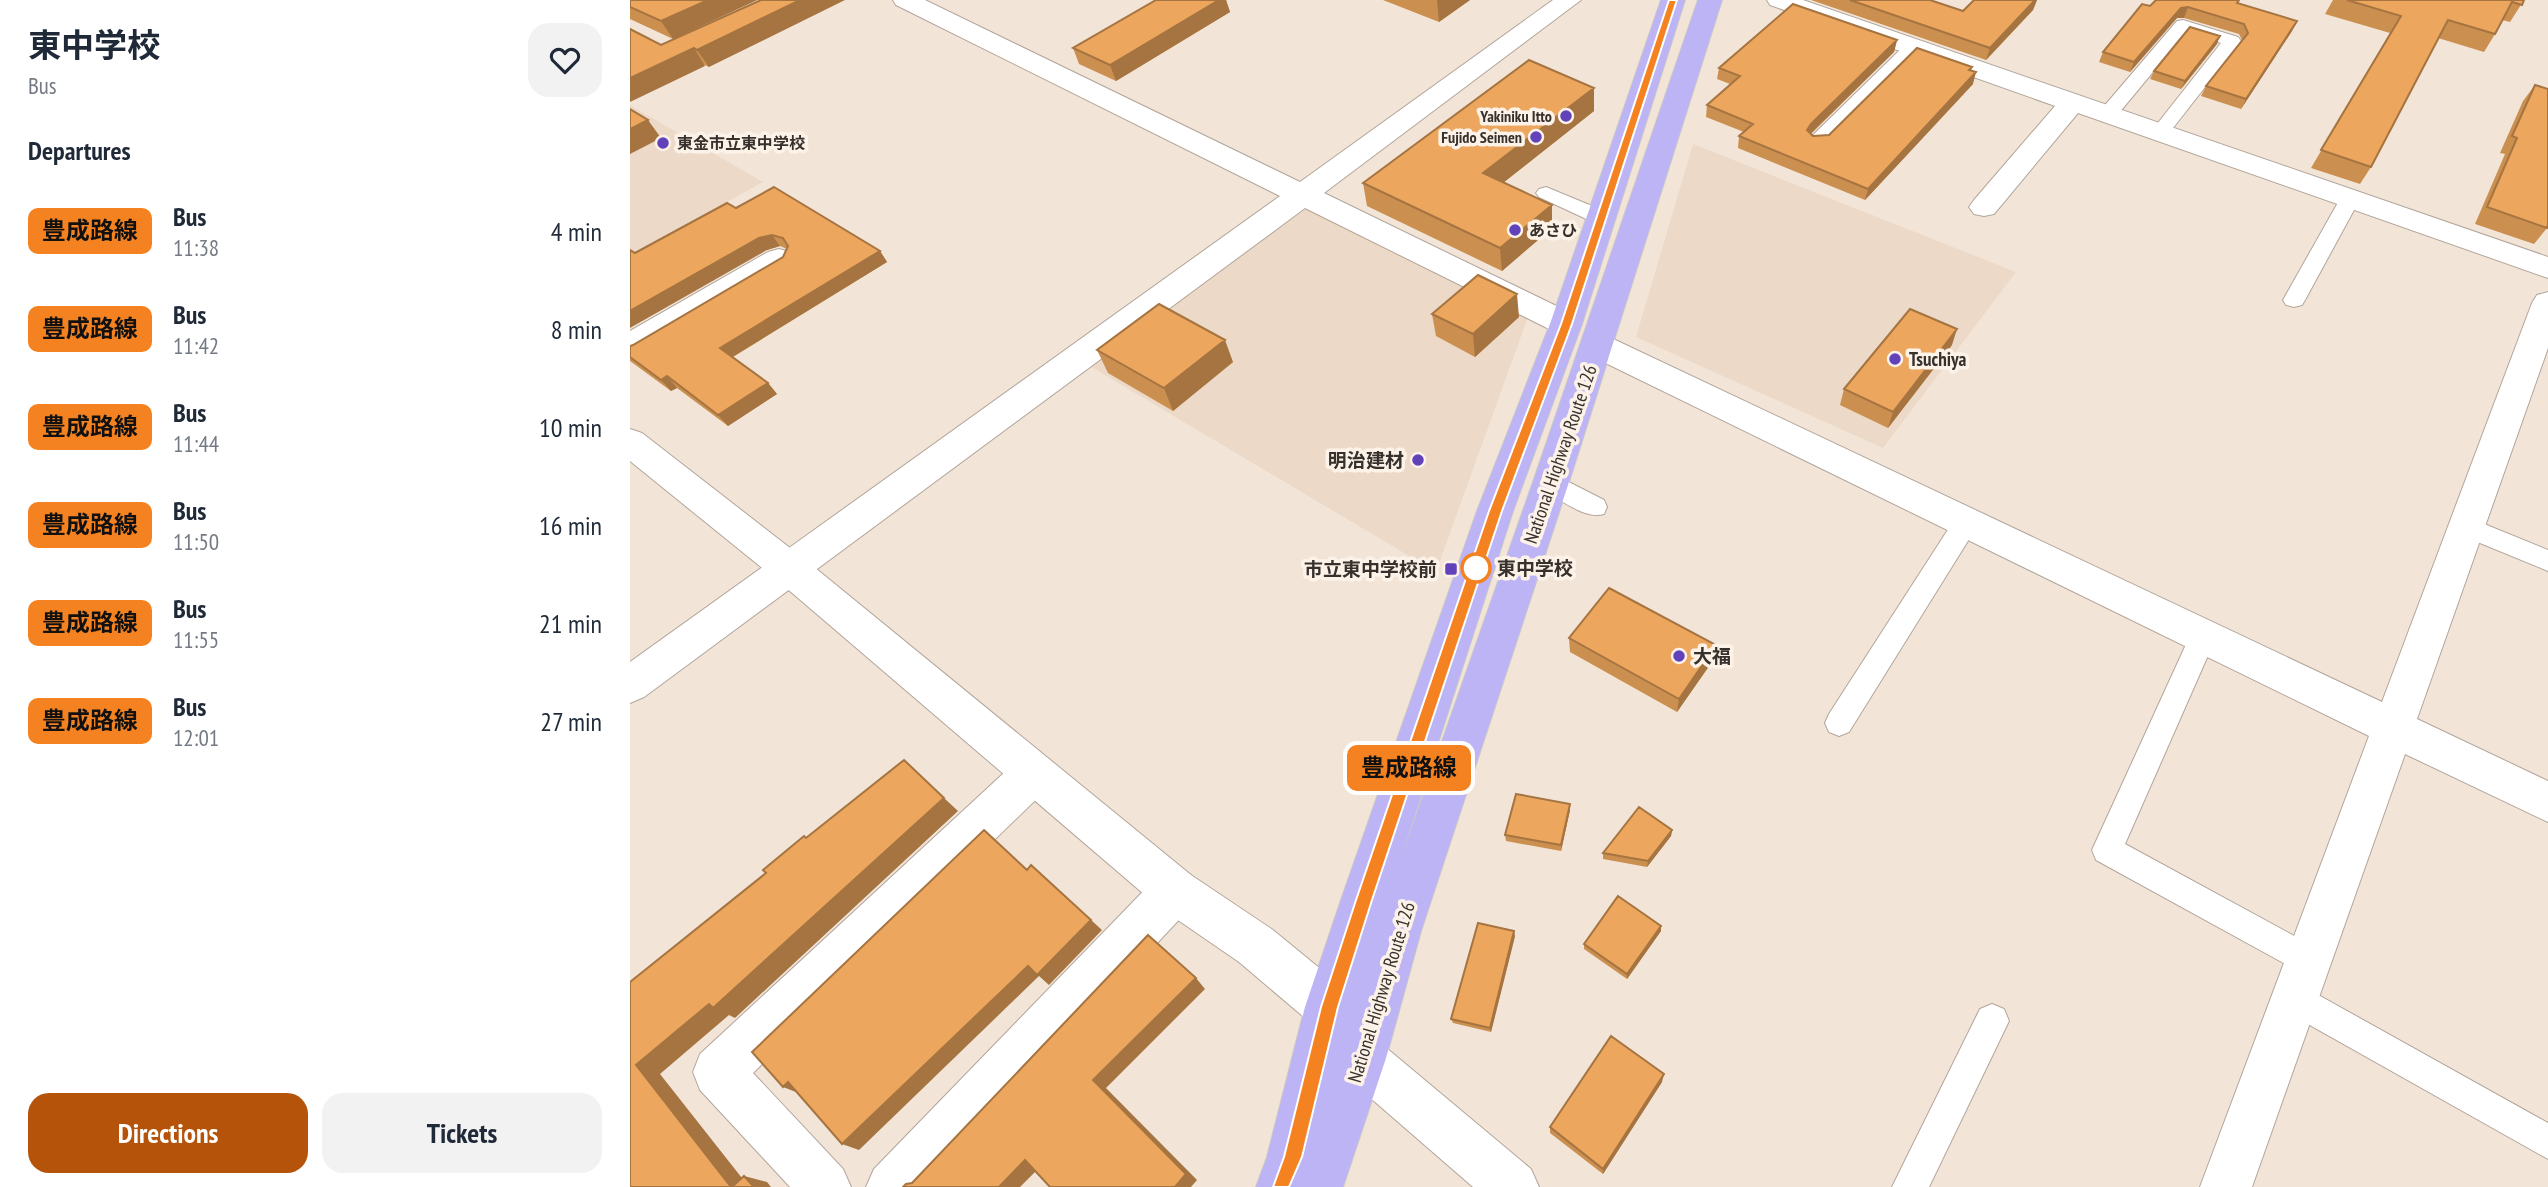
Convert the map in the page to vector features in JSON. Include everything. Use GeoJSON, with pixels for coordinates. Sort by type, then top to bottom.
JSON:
{"type":"FeatureCollection","features":[{"type":"Feature","properties":{"kind":"highway","name":"National Highway Route 126"},"geometry":{"type":"LineString","coordinates":[[1282,1187],[1293,1157],[1329,1007],[1495,511],[1566,324],[1673,0]]}},
{"type":"Feature","properties":{"kind":"highway","name":"National Highway Route 126"},"geometry":{"type":"LineString","coordinates":[[1317,1187],[1361,1058],[1398,931],[1597,345],[1679,85],[1710,0]]}},
{"type":"Feature","properties":{"kind":"street"},"geometry":{"type":"LineString","coordinates":[[905,0],[1566,324]]}},
{"type":"Feature","properties":{"kind":"street"},"geometry":{"type":"LineString","coordinates":[[630,685],[1569,0]]}},
{"type":"Feature","properties":{"kind":"street"},"geometry":{"type":"LineString","coordinates":[[1779,0],[2548,268]]}},
{"type":"Feature","properties":{"kind":"street"},"geometry":{"type":"LineString","coordinates":[[1984,207],[2072,103]]}},
{"type":"Feature","properties":{"kind":"street"},"geometry":{"type":"LineString","coordinates":[[630,346],[779,259]]}},
{"type":"Feature","properties":{"kind":"street"},"geometry":{"type":"LineString","coordinates":[[2226,1187],[2548,303]]}},
{"type":"Feature","properties":{"kind":"street"},"geometry":{"type":"LineString","coordinates":[[1597,345],[2548,802]]}},
{"type":"Feature","properties":{"kind":"street"},"geometry":{"type":"LineString","coordinates":[[630,442],[790,569],[1175,891],[1256,946],[1329,1007],[1361,1058],[1513,1187]]}},
{"type":"Feature","properties":{"kind":"street"},"geometry":{"type":"LineString","coordinates":[[825,1187],[718,1072],[1034,773]]}},
{"type":"Feature","properties":{"kind":"street"},"geometry":{"type":"LineString","coordinates":[[892,1187],[1175,891]]}},
{"type":"Feature","properties":{"kind":"lane"},"geometry":{"type":"LineString","coordinates":[[2107,115],[2183,25],[2232,41],[2159,133]]}},
{"type":"Feature","properties":{"kind":"lane"},"geometry":{"type":"LineString","coordinates":[[1818,141],[1913,47]]}},
{"type":"Feature","properties":{"kind":"lane"},"geometry":{"type":"LineString","coordinates":[[1546,193],[1602,218]]}},
{"type":"Feature","properties":{"kind":"lane"},"geometry":{"type":"LineString","coordinates":[[2294,300],[2350,199]]}},
{"type":"Feature","properties":{"kind":"lane"},"geometry":{"type":"LineString","coordinates":[[1551,482],[1595,507]]}},
{"type":"Feature","properties":{"kind":"lane"},"geometry":{"type":"LineString","coordinates":[[1839,723],[1967,521]]}},
{"type":"Feature","properties":{"kind":"lane"},"geometry":{"type":"LineString","coordinates":[[2467,527],[2548,561]]}},
{"type":"Feature","properties":{"kind":"lane"},"geometry":{"type":"LineString","coordinates":[[2204,635],[2106,850],[2548,1142]]}},
{"type":"Feature","properties":{"kind":"lane"},"geometry":{"type":"LineString","coordinates":[[1910,1187],[1992,1021]]}},
{"type":"Feature","properties":{"kind":"shaded area","name":"東金市立東中学校"},"geometry":{"type":"Polygon","coordinates":[[[630,105],[763,182],[630,255],[630,105]]]}},
{"type":"Feature","properties":{"kind":"shaded area"},"geometry":{"type":"Polygon","coordinates":[[[1693,144],[2016,272],[1883,448],[1636,337],[1693,144]]]}},
{"type":"Feature","properties":{"kind":"shaded area"},"geometry":{"type":"Polygon","coordinates":[[[1307,208],[1528,317],[1436,572],[1088,365],[1307,208]]]}},
{"type":"Feature","properties":{"kind":"building"},"geometry":{"type":"Polygon","coordinates":[[[630,0],[708,0],[661,21],[630,7],[630,0]]]}},
{"type":"Feature","properties":{"kind":"building"},"geometry":{"type":"Polygon","coordinates":[[[761,0],[800,0],[697,50],[694,48],[630,78],[630,29],[661,45],[761,0]]]}},
{"type":"Feature","properties":{"kind":"building"},"geometry":{"type":"Polygon","coordinates":[[[1156,0],[1219,0],[1110,65],[1073,48],[1156,0]]]}},
{"type":"Feature","properties":{"kind":"building"},"geometry":{"type":"Polygon","coordinates":[[[1850,0],[1930,0],[1963,11],[1974,0],[2035,0],[1990,48],[1850,0]]]}},
{"type":"Feature","properties":{"kind":"building"},"geometry":{"type":"Polygon","coordinates":[[[2156,0],[2239,0],[2237,3],[2297,21],[2246,99],[2206,86],[2248,33],[2244,24],[2188,7],[2181,8],[2134,62],[2103,52],[2142,4],[2150,6],[2156,0]]]}},
{"type":"Feature","properties":{"kind":"building"},"geometry":{"type":"Polygon","coordinates":[[[2347,0],[2524,0],[2522,5],[2512,2],[2495,34],[2448,20],[2371,167],[2321,150],[2401,16],[2347,0]]]}},
{"type":"Feature","properties":{"kind":"building"},"geometry":{"type":"Polygon","coordinates":[[[1793,4],[1897,40],[1811,124],[1807,130],[1813,136],[1829,135],[1917,48],[1972,67],[1969,70],[1976,72],[1868,189],[1739,136],[1753,124],[1707,105],[1740,76],[1719,68],[1793,4]]]}},
{"type":"Feature","properties":{"kind":"building"},"geometry":{"type":"Polygon","coordinates":[[[2190,27],[2220,36],[2185,81],[2154,71],[2190,27]]]}},
{"type":"Feature","properties":{"kind":"building"},"geometry":{"type":"Polygon","coordinates":[[[1529,60],[1594,88],[1483,173],[1552,205],[1500,248],[1363,183],[1529,60]]]}},
{"type":"Feature","properties":{"kind":"building"},"geometry":{"type":"Polygon","coordinates":[[[2535,85],[2548,89],[2547,228],[2487,207],[2517,138],[2512,136],[2535,85]]]}},
{"type":"Feature","properties":{"kind":"building"},"geometry":{"type":"Polygon","coordinates":[[[630,109],[648,120],[630,129],[630,109]]]}},
{"type":"Feature","properties":{"kind":"building"},"geometry":{"type":"Polygon","coordinates":[[[774,187],[880,251],[720,348],[768,383],[718,415],[667,376],[661,380],[630,357],[630,346],[783,257],[788,246],[783,238],[772,235],[759,238],[630,311],[630,250],[635,253],[727,203],[736,208],[774,187]]]}},
{"type":"Feature","properties":{"kind":"building"},"geometry":{"type":"Polygon","coordinates":[[[1478,275],[1517,294],[1473,334],[1432,314],[1478,275]]]}},
{"type":"Feature","properties":{"kind":"building"},"geometry":{"type":"Polygon","coordinates":[[[1159,304],[1225,340],[1164,388],[1097,350],[1159,304]]]}},
{"type":"Feature","properties":{"kind":"building"},"geometry":{"type":"Polygon","coordinates":[[[1910,309],[1957,329],[1893,412],[1844,389],[1910,309]]]}},
{"type":"Feature","properties":{"kind":"building"},"geometry":{"type":"Polygon","coordinates":[[[1609,588],[1716,645],[1679,699],[1569,638],[1609,588]]]}},
{"type":"Feature","properties":{"kind":"building"},"geometry":{"type":"Polygon","coordinates":[[[904,760],[944,798],[713,1008],[709,1004],[636,1065],[731,1187],[630,1187],[630,982],[766,873],[763,870],[804,836],[806,838],[904,760]]]}},
{"type":"Feature","properties":{"kind":"building"},"geometry":{"type":"Polygon","coordinates":[[[1516,794],[1570,804],[1561,845],[1505,835],[1516,794]]]}},
{"type":"Feature","properties":{"kind":"building"},"geometry":{"type":"Polygon","coordinates":[[[1639,807],[1672,830],[1648,861],[1603,853],[1639,807]]]}},
{"type":"Feature","properties":{"kind":"building"},"geometry":{"type":"Polygon","coordinates":[[[984,830],[1027,870],[1031,865],[1091,920],[1037,975],[1028,966],[842,1144],[788,1082],[783,1087],[752,1052],[984,830]]]}},
{"type":"Feature","properties":{"kind":"building"},"geometry":{"type":"Polygon","coordinates":[[[1618,896],[1661,926],[1627,974],[1584,944],[1618,896]]]}},
{"type":"Feature","properties":{"kind":"building"},"geometry":{"type":"Polygon","coordinates":[[[1478,923],[1514,931],[1490,1028],[1451,1019],[1478,923]]]}},
{"type":"Feature","properties":{"kind":"building"},"geometry":{"type":"Polygon","coordinates":[[[1148,935],[1196,978],[1093,1080],[1186,1174],[1175,1187],[1050,1187],[1025,1160],[999,1187],[903,1187],[912,1183],[1148,935]]]}},
{"type":"Feature","properties":{"kind":"building"},"geometry":{"type":"Polygon","coordinates":[[[1611,1036],[1664,1074],[1603,1169],[1550,1127],[1611,1036]]]}},
{"type":"Feature","properties":{"kind":"building"},"geometry":{"type":"Polygon","coordinates":[[[744,1176],[754,1187],[732,1187],[744,1176]]]}},
{"type":"Feature","properties":{"kind":"bus line","name":"豊成路線"},"geometry":{"type":"LineString","coordinates":[[1282,1187],[1293,1157],[1329,1007],[1364,900],[1495,511],[1566,324],[1673,0]]}},
{"type":"Feature","properties":{"kind":"place","name":"Yakiniku Itto"},"geometry":{"type":"Point","coordinates":[1566,116]}},
{"type":"Feature","properties":{"kind":"place","name":"Fujido Seimen"},"geometry":{"type":"Point","coordinates":[1536,137]}},
{"type":"Feature","properties":{"kind":"place","name":"東金市立東中学校"},"geometry":{"type":"Point","coordinates":[663,143]}},
{"type":"Feature","properties":{"kind":"place","name":"あさひ"},"geometry":{"type":"Point","coordinates":[1515,230]}},
{"type":"Feature","properties":{"kind":"place","name":"Tsuchiya"},"geometry":{"type":"Point","coordinates":[1895,359]}},
{"type":"Feature","properties":{"kind":"place","name":"明治建材"},"geometry":{"type":"Point","coordinates":[1418,460]}},
{"type":"Feature","properties":{"kind":"place","name":"東中学校"},"geometry":{"type":"Point","coordinates":[1476,568]}},
{"type":"Feature","properties":{"kind":"place","name":"市立東中学校前"},"geometry":{"type":"Point","coordinates":[1451,569]}},
{"type":"Feature","properties":{"kind":"place","name":"大福"},"geometry":{"type":"Point","coordinates":[1679,656]}}]}
